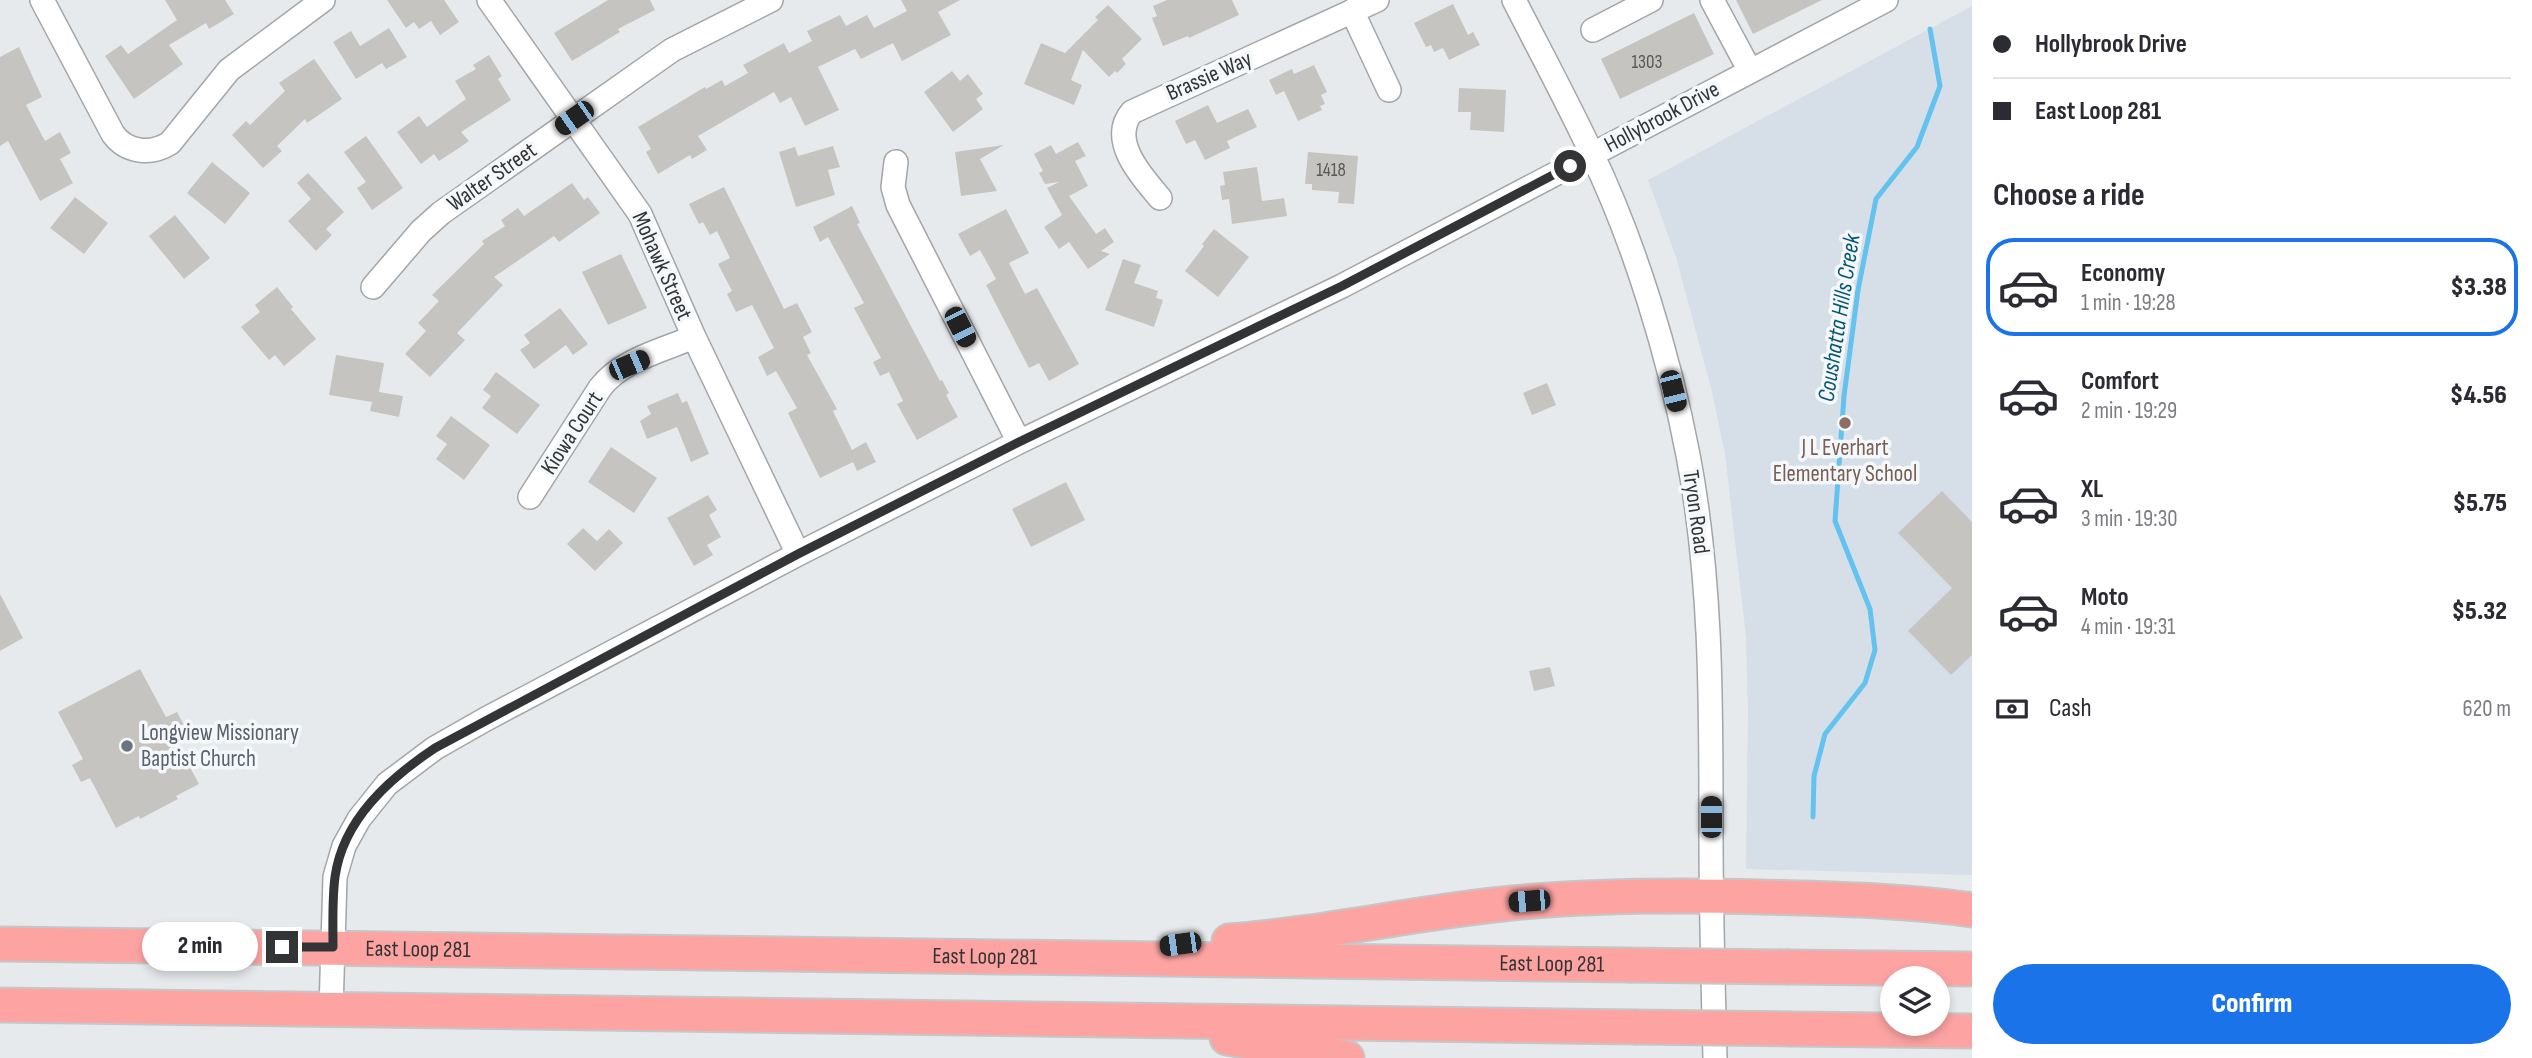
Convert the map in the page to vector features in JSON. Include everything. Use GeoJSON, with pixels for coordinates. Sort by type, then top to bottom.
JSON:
{"type":"FeatureCollection","features":[{"type":"Feature","properties":{"kind":"highway"},"geometry":{"type":"LineString","coordinates":[[1090,957],[1180,944],[1284,935],[1448,910],[1577,898],[1711,896],[1910,903],[1972,909]]}},
{"type":"Feature","properties":{"kind":"highway","name":"East Loop 281"},"geometry":{"type":"LineString","coordinates":[[0,944],[1972,969]]}},
{"type":"Feature","properties":{"kind":"highway"},"geometry":{"type":"LineString","coordinates":[[0,1005],[1972,1031]]}},
{"type":"Feature","properties":{"kind":"highway"},"geometry":{"type":"LineString","coordinates":[[1096,1019],[1347,1058]]}},
{"type":"Feature","properties":{"kind":"street"},"geometry":{"type":"LineString","coordinates":[[41,0],[113,134],[125,146],[147,151],[170,143],[229,70],[323,0]]}},
{"type":"Feature","properties":{"kind":"street","name":"Mohawk Street"},"geometry":{"type":"LineString","coordinates":[[489,0],[640,214],[694,337],[798,554]]}},
{"type":"Feature","properties":{"kind":"street","name":"Walter Street"},"geometry":{"type":"LineString","coordinates":[[373,287],[434,219],[574,118],[672,50],[771,0]]}},
{"type":"Feature","properties":{"kind":"street","name":"Brassie Way"},"geometry":{"type":"LineString","coordinates":[[1160,198],[1139,173],[1124,142],[1124,126],[1132,112],[1377,0]]}},
{"type":"Feature","properties":{"kind":"street","name":"Tryon Road"},"geometry":{"type":"LineString","coordinates":[[1514,0],[1592,154],[1627,241],[1657,332],[1678,411],[1693,487],[1710,658],[1711,896],[1716,1058]]}},
{"type":"Feature","properties":{"kind":"street"},"geometry":{"type":"LineString","coordinates":[[1593,30],[1651,0]]}},
{"type":"Feature","properties":{"kind":"street"},"geometry":{"type":"LineString","coordinates":[[1712,0],[1750,71]]}},
{"type":"Feature","properties":{"kind":"street","name":"Hollybrook Drive"},"geometry":{"type":"LineString","coordinates":[[331,1010],[334,892],[338,861],[359,819],[377,795],[397,775],[435,748],[798,554],[1019,442],[1342,286],[1886,0]]}},
{"type":"Feature","properties":{"kind":"street"},"geometry":{"type":"LineString","coordinates":[[1352,11],[1389,90]]}},
{"type":"Feature","properties":{"kind":"street"},"geometry":{"type":"LineString","coordinates":[[895,162],[893,187],[898,205],[1019,442]]}},
{"type":"Feature","properties":{"kind":"street","name":"Kiowa Court"},"geometry":{"type":"LineString","coordinates":[[530,497],[608,378],[629,365],[694,337]]}},
{"type":"Feature","properties":{"kind":"shaded area","name":"J L Everhart Elementary School"},"geometry":{"type":"Polygon","coordinates":[[[1972,6],[1972,875],[1746,869],[1746,637],[1725,454],[1712,392],[1676,257],[1648,180],[1972,6]]]}},
{"type":"Feature","properties":{"kind":"building"},"geometry":{"type":"Polygon","coordinates":[[[165,0],[225,0],[234,14],[209,29],[206,23],[169,45],[183,64],[134,99],[105,56],[121,45],[128,54],[177,20],[165,0]]]}},
{"type":"Feature","properties":{"kind":"building"},"geometry":{"type":"Polygon","coordinates":[[[387,0],[444,0],[459,22],[440,35],[431,21],[419,29],[414,22],[406,28],[387,0]]]}},
{"type":"Feature","properties":{"kind":"building"},"geometry":{"type":"Polygon","coordinates":[[[608,0],[650,0],[655,10],[618,29],[620,32],[572,61],[554,33],[608,0]]]}},
{"type":"Feature","properties":{"kind":"building"},"geometry":{"type":"Polygon","coordinates":[[[901,0],[960,0],[938,12],[951,35],[902,61],[893,43],[861,59],[855,49],[818,67],[839,110],[805,126],[791,97],[780,103],[774,92],[698,136],[707,150],[692,159],[690,155],[658,174],[646,152],[651,149],[638,127],[705,87],[706,89],[722,80],[725,86],[748,73],[743,65],[784,43],[789,53],[812,41],[807,31],[840,15],[846,26],[867,15],[874,28],[907,11],[901,0]]]}},
{"type":"Feature","properties":{"kind":"building"},"geometry":{"type":"Polygon","coordinates":[[[1167,0],[1232,0],[1239,15],[1189,38],[1188,36],[1163,46],[1152,18],[1157,16],[1153,6],[1167,0]]]}},
{"type":"Feature","properties":{"kind":"building"},"geometry":{"type":"Polygon","coordinates":[[[1736,0],[1822,0],[1753,34],[1736,0]]]}},
{"type":"Feature","properties":{"kind":"building"},"geometry":{"type":"Polygon","coordinates":[[[1453,4],[1468,35],[1473,32],[1480,45],[1449,60],[1443,48],[1434,52],[1431,45],[1426,47],[1414,23],[1453,4]]]}},
{"type":"Feature","properties":{"kind":"building"},"geometry":{"type":"Polygon","coordinates":[[[1108,5],[1142,39],[1122,59],[1126,64],[1117,73],[1115,71],[1109,77],[1083,50],[1071,80],[1082,85],[1074,105],[1024,84],[1041,43],[1065,53],[1098,20],[1095,17],[1108,5]]]}},
{"type":"Feature","properties":{"kind":"building"},"geometry":{"type":"Polygon","coordinates":[[[1694,13],[1714,54],[1620,99],[1601,59],[1694,13]]]}},
{"type":"Feature","properties":{"kind":"building"},"geometry":{"type":"Polygon","coordinates":[[[389,28],[407,57],[386,69],[382,63],[356,79],[333,42],[351,31],[360,46],[389,28]]]}},
{"type":"Feature","properties":{"kind":"building"},"geometry":{"type":"Polygon","coordinates":[[[19,47],[42,97],[26,105],[45,141],[60,132],[71,153],[60,159],[73,183],[40,201],[8,141],[0,146],[0,57],[19,47]]]}},
{"type":"Feature","properties":{"kind":"building"},"geometry":{"type":"Polygon","coordinates":[[[489,55],[502,76],[498,79],[511,100],[461,132],[469,141],[439,161],[434,154],[421,164],[397,132],[419,116],[427,127],[466,99],[455,81],[476,69],[473,65],[489,55]]]}},
{"type":"Feature","properties":{"kind":"building"},"geometry":{"type":"Polygon","coordinates":[[[314,59],[342,99],[307,123],[305,119],[277,146],[282,151],[263,168],[232,135],[246,121],[250,125],[285,91],[279,83],[314,59]]]}},
{"type":"Feature","properties":{"kind":"building"},"geometry":{"type":"Polygon","coordinates":[[[1314,65],[1327,92],[1321,95],[1325,104],[1320,106],[1322,110],[1298,121],[1284,91],[1276,95],[1269,80],[1292,69],[1294,74],[1314,65]]]}},
{"type":"Feature","properties":{"kind":"building"},"geometry":{"type":"Polygon","coordinates":[[[952,71],[960,81],[968,74],[983,94],[976,99],[983,109],[953,132],[924,92],[952,71]]]}},
{"type":"Feature","properties":{"kind":"building"},"geometry":{"type":"Polygon","coordinates":[[[1459,88],[1506,90],[1504,132],[1470,130],[1471,112],[1458,112],[1459,88]]]}},
{"type":"Feature","properties":{"kind":"building"},"geometry":{"type":"Polygon","coordinates":[[[1208,105],[1217,123],[1248,109],[1257,127],[1227,141],[1230,148],[1205,160],[1195,140],[1186,144],[1175,121],[1208,105]]]}},
{"type":"Feature","properties":{"kind":"building"},"geometry":{"type":"Polygon","coordinates":[[[366,136],[403,188],[372,210],[357,188],[366,182],[344,152],[366,136]]]}},
{"type":"Feature","properties":{"kind":"building"},"geometry":{"type":"Polygon","coordinates":[[[1078,142],[1086,156],[1075,161],[1088,186],[1069,196],[1096,234],[1105,228],[1114,242],[1101,251],[1110,254],[1088,269],[1069,242],[1059,249],[1044,227],[1062,215],[1047,188],[1059,182],[1045,184],[1039,173],[1043,171],[1034,154],[1051,145],[1056,154],[1078,142]]]}},
{"type":"Feature","properties":{"kind":"building"},"geometry":{"type":"Polygon","coordinates":[[[1004,145],[980,159],[997,191],[961,196],[955,152],[1004,145]]]}},
{"type":"Feature","properties":{"kind":"building"},"geometry":{"type":"Polygon","coordinates":[[[833,146],[840,167],[828,170],[835,195],[796,207],[779,152],[795,147],[798,156],[833,146]]]}},
{"type":"Feature","properties":{"kind":"building"},"geometry":{"type":"Polygon","coordinates":[[[1308,152],[1358,156],[1354,204],[1338,203],[1339,192],[1312,190],[1312,184],[1305,184],[1308,152]]]}},
{"type":"Feature","properties":{"kind":"building"},"geometry":{"type":"Polygon","coordinates":[[[212,162],[250,193],[225,224],[187,193],[212,162]]]}},
{"type":"Feature","properties":{"kind":"building"},"geometry":{"type":"Polygon","coordinates":[[[1257,167],[1262,201],[1284,198],[1287,216],[1232,224],[1229,199],[1222,200],[1220,186],[1225,185],[1223,172],[1257,167]]]}},
{"type":"Feature","properties":{"kind":"building"},"geometry":{"type":"Polygon","coordinates":[[[308,173],[344,212],[326,229],[332,235],[316,251],[288,221],[311,199],[297,183],[308,173]]]}},
{"type":"Feature","properties":{"kind":"building"},"geometry":{"type":"Polygon","coordinates":[[[572,183],[584,200],[588,197],[600,213],[559,242],[554,236],[494,277],[503,285],[457,333],[465,340],[430,377],[405,354],[426,331],[418,323],[439,301],[432,295],[484,244],[482,241],[505,226],[501,220],[518,208],[524,216],[572,183]]]}},
{"type":"Feature","properties":{"kind":"building"},"geometry":{"type":"Polygon","coordinates":[[[724,187],[784,309],[797,303],[812,332],[803,337],[811,353],[807,355],[837,409],[833,411],[852,450],[866,442],[876,462],[857,471],[853,462],[820,478],[788,413],[797,408],[776,371],[767,376],[758,357],[774,348],[752,305],[736,312],[727,294],[732,291],[718,264],[730,258],[717,231],[710,235],[703,222],[699,224],[689,204],[724,187]]]}},
{"type":"Feature","properties":{"kind":"building"},"geometry":{"type":"Polygon","coordinates":[[[75,197],[108,223],[84,254],[50,228],[75,197]]]}},
{"type":"Feature","properties":{"kind":"building"},"geometry":{"type":"Polygon","coordinates":[[[852,206],[860,223],[857,224],[940,381],[942,380],[949,393],[946,395],[958,417],[917,440],[897,404],[903,401],[889,372],[880,376],[873,362],[881,358],[854,308],[864,303],[828,237],[820,242],[813,227],[852,206]]]}},
{"type":"Feature","properties":{"kind":"building"},"geometry":{"type":"Polygon","coordinates":[[[1006,209],[1029,253],[1009,263],[1025,294],[1037,288],[1079,364],[1049,381],[1039,363],[1029,368],[986,285],[996,279],[980,250],[970,256],[958,234],[1006,209]]]}},
{"type":"Feature","properties":{"kind":"building"},"geometry":{"type":"Polygon","coordinates":[[[175,215],[210,258],[184,279],[149,236],[175,215]]]}},
{"type":"Feature","properties":{"kind":"building"},"geometry":{"type":"Polygon","coordinates":[[[1214,229],[1249,257],[1218,297],[1185,271],[1214,229]]]}},
{"type":"Feature","properties":{"kind":"building"},"geometry":{"type":"Polygon","coordinates":[[[621,254],[647,308],[608,325],[582,272],[621,254]]]}},
{"type":"Feature","properties":{"kind":"building"},"geometry":{"type":"Polygon","coordinates":[[[1123,259],[1141,265],[1134,283],[1158,291],[1156,298],[1163,300],[1154,327],[1105,310],[1123,259]]]}},
{"type":"Feature","properties":{"kind":"building"},"geometry":{"type":"Polygon","coordinates":[[[277,287],[316,339],[284,366],[275,355],[269,360],[241,327],[260,312],[255,305],[277,287]]]}},
{"type":"Feature","properties":{"kind":"building"},"geometry":{"type":"Polygon","coordinates":[[[560,308],[588,344],[573,355],[566,345],[534,369],[520,350],[530,343],[524,335],[560,308]]]}},
{"type":"Feature","properties":{"kind":"building"},"geometry":{"type":"Polygon","coordinates":[[[336,355],[384,363],[379,392],[403,396],[399,417],[370,411],[372,402],[329,395],[336,355]]]}},
{"type":"Feature","properties":{"kind":"building"},"geometry":{"type":"Polygon","coordinates":[[[496,372],[540,405],[517,434],[482,408],[491,396],[483,390],[496,372]]]}},
{"type":"Feature","properties":{"kind":"building"},"geometry":{"type":"Polygon","coordinates":[[[1547,383],[1556,405],[1532,415],[1523,393],[1547,383]]]}},
{"type":"Feature","properties":{"kind":"building"},"geometry":{"type":"Polygon","coordinates":[[[678,393],[682,403],[687,401],[709,454],[691,462],[677,427],[647,439],[640,421],[651,414],[647,406],[678,393]]]}},
{"type":"Feature","properties":{"kind":"building"},"geometry":{"type":"Polygon","coordinates":[[[451,416],[490,445],[464,480],[436,459],[447,444],[436,436],[451,416]]]}},
{"type":"Feature","properties":{"kind":"building"},"geometry":{"type":"Polygon","coordinates":[[[611,447],[657,478],[634,513],[588,482],[611,447]]]}},
{"type":"Feature","properties":{"kind":"building"},"geometry":{"type":"Polygon","coordinates":[[[1066,482],[1085,520],[1031,547],[1012,509],[1066,482]]]}},
{"type":"Feature","properties":{"kind":"building"},"geometry":{"type":"Polygon","coordinates":[[[1942,491],[1972,522],[1972,655],[1951,675],[1908,631],[1952,588],[1898,533],[1942,491]]]}},
{"type":"Feature","properties":{"kind":"building"},"geometry":{"type":"Polygon","coordinates":[[[708,495],[717,510],[709,515],[721,537],[707,545],[713,555],[694,566],[667,518],[708,495]]]}},
{"type":"Feature","properties":{"kind":"building"},"geometry":{"type":"Polygon","coordinates":[[[583,528],[597,541],[609,529],[623,543],[595,571],[567,544],[583,528]]]}},
{"type":"Feature","properties":{"kind":"building"},"geometry":{"type":"Polygon","coordinates":[[[0,594],[23,638],[0,651],[0,594]]]}},
{"type":"Feature","properties":{"kind":"building"},"geometry":{"type":"Polygon","coordinates":[[[1550,667],[1555,686],[1534,691],[1529,671],[1550,667]]]}},
{"type":"Feature","properties":{"kind":"building","name":"Longview Missionary Baptist Church"},"geometry":{"type":"Polygon","coordinates":[[[140,669],[166,717],[177,712],[185,727],[172,734],[199,784],[176,796],[178,799],[116,828],[90,778],[81,782],[72,765],[83,759],[58,712],[140,669]]]}},
{"type":"Feature","properties":{"kind":"waterway","name":"Coushatta Hills Creek"},"geometry":{"type":"LineString","coordinates":[[1813,817],[1814,776],[1825,734],[1865,683],[1875,650],[1870,609],[1835,521],[1844,396],[1858,290],[1876,199],[1917,147],[1940,86],[1930,29]]}},
{"type":"Feature","properties":{"kind":"place","name":"J L Everhart Elementary School"},"geometry":{"type":"Point","coordinates":[1845,423]}},
{"type":"Feature","properties":{"kind":"place","name":"Longview Missionary Baptist Church"},"geometry":{"type":"Point","coordinates":[127,746]}},
{"type":"Feature","properties":{"kind":"route"},"geometry":{"type":"LineString","coordinates":[[282,947],[333,947],[335,877],[338,861],[351,831],[387,784],[435,748],[798,554],[1019,442],[1342,286],[1570,166]]}}]}
